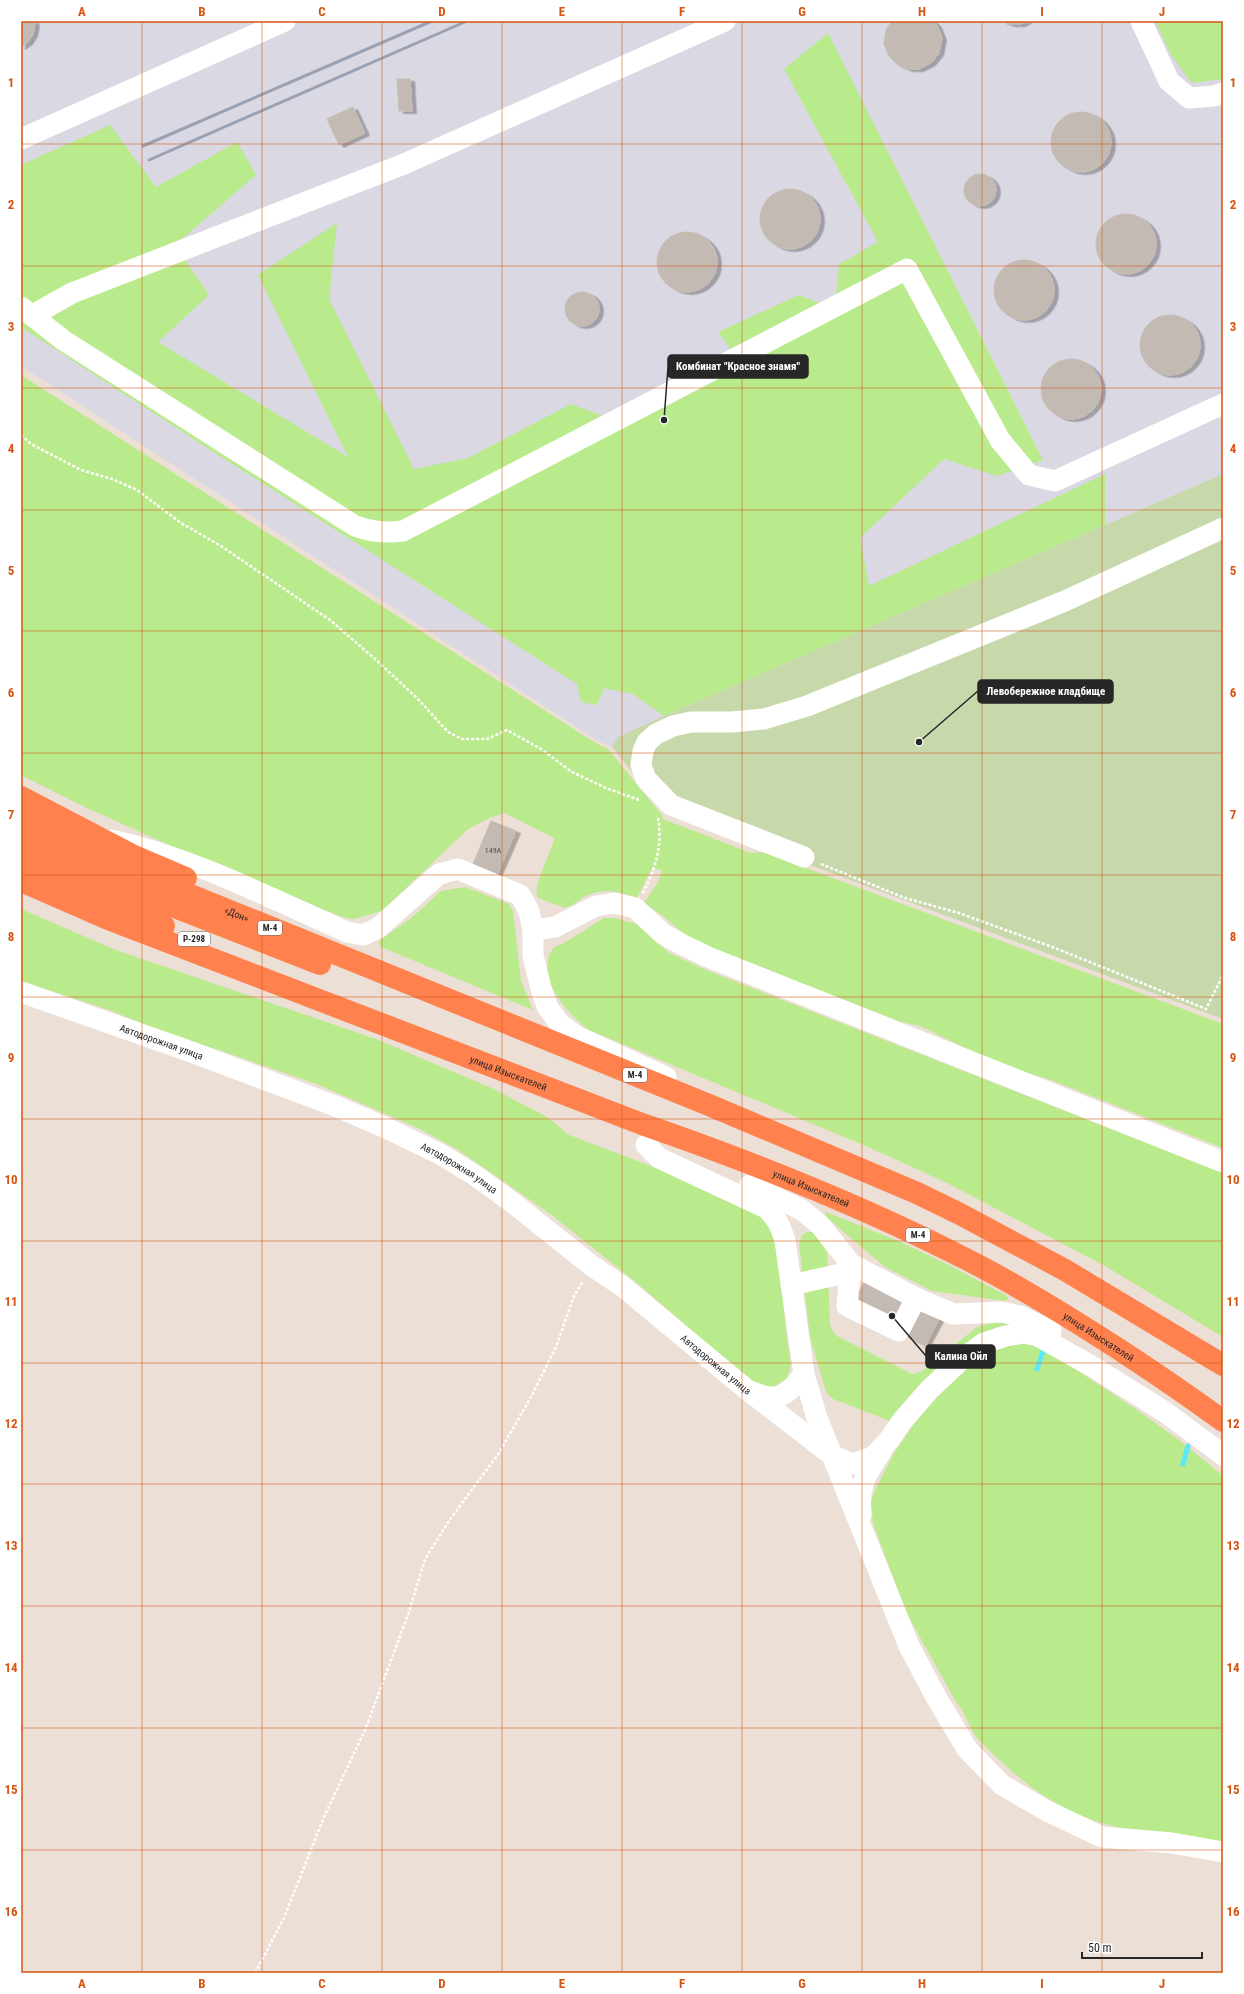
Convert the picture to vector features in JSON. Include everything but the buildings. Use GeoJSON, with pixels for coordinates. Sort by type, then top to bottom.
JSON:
{"type":"FeatureCollection","features":[{"type":"Feature","properties":{"kind":"highway"},"geometry":{"type":"LineString","coordinates":[[21,797],[132,855],[242,903],[437,982],[522,1029]]}},
{"type":"Feature","properties":{"kind":"highway","name":"«Дон»"},"geometry":{"type":"LineString","coordinates":[[21,820],[120,867],[522,1029]]}},
{"type":"Feature","properties":{"kind":"highway","name":"Р-298"},"geometry":{"type":"LineString","coordinates":[[21,838],[149,897],[337,971],[416,1000],[522,1029]]}},
{"type":"Feature","properties":{"kind":"highway","name":"Р-298"},"geometry":{"type":"LineString","coordinates":[[21,858],[162,925],[369,1018]]}},
{"type":"Feature","properties":{"kind":"highway","name":"М-4"},"geometry":{"type":"LineString","coordinates":[[21,880],[108,919],[272,983],[369,1018]]}},
{"type":"Feature","properties":{"kind":"highway","name":"улица Изыскателей"},"geometry":{"type":"LineString","coordinates":[[369,1018],[622,1116],[701,1144],[810,1187],[899,1226],[966,1258],[1048,1304],[1192,1398],[1223,1421]]}},
{"type":"Feature","properties":{"kind":"highway","name":"М-4"},"geometry":{"type":"LineString","coordinates":[[522,1029],[861,1168],[960,1214],[1065,1270],[1222,1364]]}},
{"type":"Feature","properties":{"kind":"lane"},"geometry":{"type":"LineString","coordinates":[[21,139],[285,21]]}},
{"type":"Feature","properties":{"kind":"lane"},"geometry":{"type":"LineString","coordinates":[[1141,21],[1169,81],[1189,98],[1214,96],[1223,93]]}},
{"type":"Feature","properties":{"kind":"lane"},"geometry":{"type":"LineString","coordinates":[[716,23],[404,164],[27,311],[63,340],[355,526],[370,531],[386,533],[402,531],[907,269],[1000,440],[1029,476],[1055,481],[1223,404]]}},
{"type":"Feature","properties":{"kind":"lane"},"geometry":{"type":"LineString","coordinates":[[804,857],[672,805],[646,779],[641,764],[643,752],[647,742],[656,734],[673,726],[691,722],[732,722],[764,719],[808,706],[1065,601],[1223,528]]}},
{"type":"Feature","properties":{"kind":"lane"},"geometry":{"type":"LineString","coordinates":[[94,836],[143,847],[228,880],[347,932],[362,935],[378,928],[394,916],[439,874],[458,869],[520,895],[529,911],[533,930],[533,955],[541,989],[548,1008],[560,1024],[576,1036],[669,1078],[709,1105]]}},
{"type":"Feature","properties":{"kind":"lane"},"geometry":{"type":"LineString","coordinates":[[533,930],[555,927],[596,906],[614,903],[635,908],[664,934],[682,945],[708,957],[1223,1162]]}},
{"type":"Feature","properties":{"kind":"lane","name":"Автодорожная улица"},"geometry":{"type":"LineString","coordinates":[[21,992],[186,1050],[384,1127],[440,1154],[473,1174],[513,1203],[592,1266],[622,1286],[746,1389],[834,1456],[853,1464],[863,1462],[873,1457],[889,1440]]}},
{"type":"Feature","properties":{"kind":"lane"},"geometry":{"type":"LineString","coordinates":[[622,1116],[659,1158],[766,1208],[776,1217],[781,1227],[804,1374],[817,1418],[834,1456],[909,1646],[936,1697],[967,1749],[1002,1785],[1047,1811],[1102,1837],[1172,1843],[1223,1852]]}},
{"type":"Feature","properties":{"kind":"lane"},"geometry":{"type":"LineString","coordinates":[[646,1145],[749,1185],[802,1210],[820,1225],[853,1281],[847,1306],[899,1332],[916,1298]]}},
{"type":"Feature","properties":{"kind":"lane"},"geometry":{"type":"LineString","coordinates":[[791,1285],[853,1281],[916,1298],[953,1314],[1001,1312],[1039,1324],[1138,1382],[1178,1409],[1223,1446]]}},
{"type":"Feature","properties":{"kind":"lane"},"geometry":{"type":"LineString","coordinates":[[868,1541],[861,1518],[859,1498],[864,1481],[871,1466],[902,1421],[929,1390],[962,1359],[984,1343],[1006,1336],[1024,1333],[1038,1336],[1095,1368],[1165,1412],[1223,1455]]}},
{"type":"Feature","properties":{"kind":"lane"},"geometry":{"type":"LineString","coordinates":[[746,1389],[763,1397],[772,1399],[784,1395],[795,1386],[804,1374]]}},
{"type":"Feature","properties":{"kind":"lane"},"geometry":{"type":"LineString","coordinates":[[1192,1398],[1223,1417]]}},
{"type":"Feature","properties":{"kind":"lane"},"geometry":{"type":"LineString","coordinates":[[1192,1398],[1223,1425]]}},
{"type":"Feature","properties":{"kind":"path"},"geometry":{"type":"LineString","coordinates":[[21,435],[31,444],[81,470],[112,479],[137,490],[181,523],[221,546],[330,620],[417,698],[448,732],[462,739],[487,739],[507,730],[541,749],[572,772],[606,788],[643,801]]}},
{"type":"Feature","properties":{"kind":"path"},"geometry":{"type":"LineString","coordinates":[[635,908],[652,875],[659,852],[659,823],[658,817],[653,812]]}},
{"type":"Feature","properties":{"kind":"path"},"geometry":{"type":"LineString","coordinates":[[804,857],[905,898],[959,913],[1055,948],[1206,1009],[1223,975]]}},
{"type":"Feature","properties":{"kind":"path"},"geometry":{"type":"LineString","coordinates":[[254,1973],[284,1918],[324,1817],[365,1730],[408,1615],[426,1560],[450,1521],[499,1453],[531,1397],[556,1347],[574,1296],[592,1266]]}},
{"type":"Feature","properties":{"kind":"shaded area"},"geometry":{"type":"Polygon","coordinates":[[[21,21],[1223,21],[1223,474],[664,716],[618,737],[612,747],[598,741],[21,366],[21,21]]]}},
{"type":"Feature","properties":{"kind":"green space"},"geometry":{"type":"Polygon","coordinates":[[[1155,21],[1223,21],[1223,79],[1192,83],[1171,55],[1155,21]]]}},
{"type":"Feature","properties":{"kind":"green space"},"geometry":{"type":"Polygon","coordinates":[[[828,33],[1043,460],[997,476],[944,459],[860,538],[869,586],[1105,474],[1105,525],[664,716],[633,694],[604,688],[597,705],[581,702],[577,684],[21,327],[21,165],[110,125],[156,187],[237,142],[256,175],[175,245],[209,295],[158,342],[348,457],[258,275],[337,223],[329,299],[414,469],[468,458],[571,404],[619,422],[738,359],[718,332],[799,295],[835,309],[839,264],[878,242],[784,69],[828,33]]]}},
{"type":"Feature","properties":{"kind":"green space"},"geometry":{"type":"Polygon","coordinates":[[[21,375],[594,742],[608,749],[662,815],[663,819],[751,853],[763,852],[1223,1024],[1223,1148],[1051,1080],[996,1063],[920,1026],[901,1022],[689,938],[663,916],[644,903],[658,882],[662,870],[652,868],[637,898],[609,891],[588,895],[565,908],[538,898],[537,886],[539,878],[554,838],[505,813],[489,818],[468,829],[382,911],[355,919],[345,918],[222,869],[87,808],[21,775],[21,375]]]}},
{"type":"Feature","properties":{"kind":"green space"},"geometry":{"type":"Polygon","coordinates":[[[1223,474],[1223,1019],[663,810],[612,747],[618,737],[664,716],[1223,474]]]}},
{"type":"Feature","properties":{"kind":"green space"},"geometry":{"type":"Polygon","coordinates":[[[465,887],[509,904],[513,911],[521,981],[533,1010],[381,947],[378,942],[415,915],[441,891],[465,887]]]}},
{"type":"Feature","properties":{"kind":"green space"},"geometry":{"type":"Polygon","coordinates":[[[21,909],[116,950],[376,1039],[494,1089],[547,1117],[569,1135],[696,1183],[761,1213],[773,1232],[782,1285],[786,1333],[791,1364],[787,1378],[773,1387],[765,1387],[753,1381],[637,1283],[549,1213],[458,1150],[420,1129],[319,1085],[162,1032],[112,1011],[21,981],[21,909]]]}},
{"type":"Feature","properties":{"kind":"green space"},"geometry":{"type":"Polygon","coordinates":[[[604,918],[615,918],[637,924],[669,953],[706,970],[1223,1173],[1223,1337],[1105,1266],[947,1183],[875,1150],[589,1030],[571,1014],[555,993],[550,981],[548,970],[549,958],[554,947],[564,943],[604,918]]]}},
{"type":"Feature","properties":{"kind":"green space"},"geometry":{"type":"Polygon","coordinates":[[[826,1212],[903,1243],[951,1266],[1007,1296],[1008,1299],[1005,1301],[932,1291],[885,1267],[825,1216],[826,1212]]]}},
{"type":"Feature","properties":{"kind":"green space"},"geometry":{"type":"Polygon","coordinates":[[[807,1232],[813,1232],[819,1236],[827,1253],[830,1325],[835,1335],[912,1374],[921,1372],[977,1327],[996,1322],[1007,1323],[1008,1325],[997,1327],[975,1338],[890,1421],[833,1399],[826,1392],[810,1337],[799,1244],[802,1236],[807,1232]]]}},
{"type":"Feature","properties":{"kind":"green space"},"geometry":{"type":"Polygon","coordinates":[[[1015,1342],[1038,1347],[1057,1356],[1160,1426],[1223,1476],[1223,1842],[1124,1829],[1086,1818],[1068,1810],[1044,1796],[1000,1761],[976,1737],[906,1612],[873,1523],[871,1502],[875,1490],[893,1455],[913,1425],[954,1377],[987,1349],[1015,1342]]]}},
{"type":"Feature","properties":{"kind":"waterway"},"geometry":{"type":"LineString","coordinates":[[1037,1369],[1043,1351]]}},
{"type":"Feature","properties":{"kind":"waterway"},"geometry":{"type":"LineString","coordinates":[[1183,1464],[1188,1446]]}},
{"type":"Feature","properties":{"kind":"tunnel"},"geometry":{"type":"LineString","coordinates":[[863,1284],[911,1309]]}},
{"type":"Feature","properties":{"kind":"railway"},"geometry":{"type":"LineString","coordinates":[[143,146],[432,21]]}},
{"type":"Feature","properties":{"kind":"railway"},"geometry":{"type":"LineString","coordinates":[[149,160],[467,21]]}},
{"type":"Feature","properties":{"kind":"place","name":"Комбинат \"Красное знамя\""},"geometry":{"type":"Point","coordinates":[664,420]}},
{"type":"Feature","properties":{"kind":"place","name":"Левобережное кладбище"},"geometry":{"type":"Point","coordinates":[919,742]}},
{"type":"Feature","properties":{"kind":"place","name":"Калина Ойл"},"geometry":{"type":"Point","coordinates":[892,1316]}}]}
